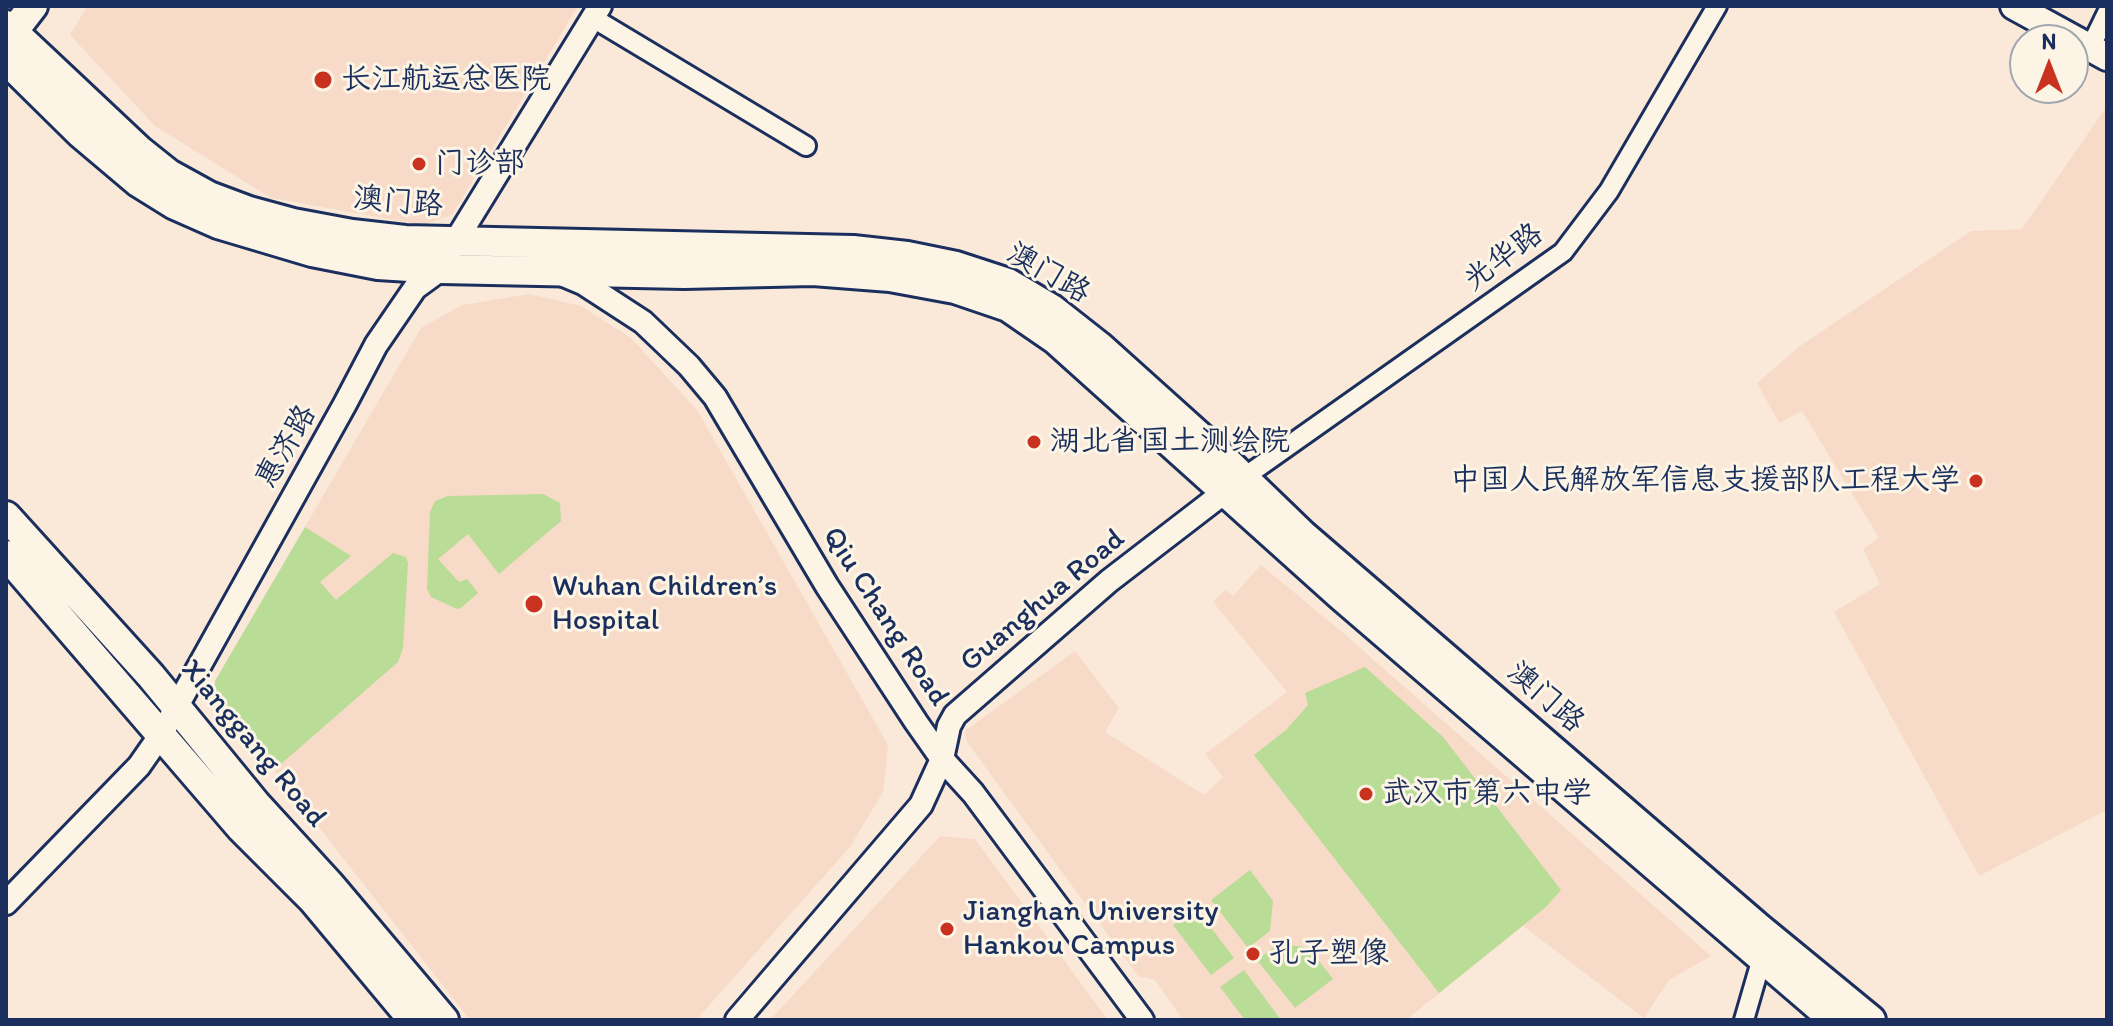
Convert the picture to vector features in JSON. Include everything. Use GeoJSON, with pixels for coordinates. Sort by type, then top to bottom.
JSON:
{"type":"FeatureCollection","features":[{"type":"Feature","properties":{"kind":"main road"},"geometry":{"type":"LineString","coordinates":[[8,22],[33,6]]}},
{"type":"Feature","properties":{"kind":"main road"},"geometry":{"type":"LineString","coordinates":[[2014,6],[2098,53]]}},
{"type":"Feature","properties":{"kind":"main road","name":"澳门路"},"geometry":{"type":"LineString","coordinates":[[8,22],[139,150],[169,174],[209,196],[249,211],[338,231],[405,240],[853,250],[956,266],[1008,283],[1052,309],[1099,346],[1341,596],[1834,1020]]}},
{"type":"Feature","properties":{"kind":"main road","name":"澳门路"},"geometry":{"type":"LineString","coordinates":[[6,60],[80,133],[138,182],[175,205],[247,234],[312,252],[378,265],[441,269],[684,274],[813,271],[890,277],[955,289],[1008,307],[1056,340],[1234,485],[1303,535],[1759,928],[1871,1020]]}},
{"type":"Feature","properties":{"kind":"main road","name":"Xianggang Road"},"geometry":{"type":"LineString","coordinates":[[6,516],[177,707],[256,804],[331,886],[444,1020]]}},
{"type":"Feature","properties":{"kind":"main road","name":"Xianggang Road"},"geometry":{"type":"LineString","coordinates":[[6,555],[241,828],[313,900],[413,1020]]}},
{"type":"Feature","properties":{"kind":"street","name":"光华路"},"geometry":{"type":"LineString","coordinates":[[1234,485],[1563,252],[1609,191],[1717,6]]}},
{"type":"Feature","properties":{"kind":"street"},"geometry":{"type":"LineString","coordinates":[[596,12],[806,146]]}},
{"type":"Feature","properties":{"kind":"street","name":"惠济路"},"geometry":{"type":"LineString","coordinates":[[6,903],[139,766],[162,733],[376,345],[415,288],[441,269],[596,12]]}},
{"type":"Feature","properties":{"kind":"street"},"geometry":{"type":"LineString","coordinates":[[2098,53],[2107,13]]}},
{"type":"Feature","properties":{"kind":"street","name":"Qiu Chang Road"},"geometry":{"type":"LineString","coordinates":[[559,273],[583,283],[643,322],[689,366],[715,397],[827,586],[942,759],[973,793],[1142,1020]]}},
{"type":"Feature","properties":{"kind":"street","name":"Guanghua Road"},"geometry":{"type":"LineString","coordinates":[[737,1020],[921,805],[942,759],[949,726],[955,715],[1109,581],[1234,485]]}},
{"type":"Feature","properties":{"kind":"street"},"geometry":{"type":"LineString","coordinates":[[1744,1020],[1762,958]]}},
{"type":"Feature","properties":{"kind":"shaded area","name":"长江航运总医院"},"geometry":{"type":"Polygon","coordinates":[[[87,6],[578,6],[452,215],[423,225],[271,198],[155,126],[70,35],[87,6]]]}},
{"type":"Feature","properties":{"kind":"shaded area","name":"中国人民解放军信息支援部队工程大学"},"geometry":{"type":"Polygon","coordinates":[[[2107,106],[2107,810],[1979,876],[1834,612],[1880,584],[1863,549],[1879,538],[1802,411],[1779,423],[1757,383],[1800,346],[1971,231],[2022,229],[2107,106]]]}},
{"type":"Feature","properties":{"kind":"shaded area","name":"Wuhan Children’s Hospital"},"geometry":{"type":"Polygon","coordinates":[[[530,294],[581,306],[631,338],[697,410],[888,745],[883,792],[850,847],[696,1020],[470,1020],[274,770],[215,701],[215,681],[421,328],[462,305],[530,294]]]}},
{"type":"Feature","properties":{"kind":"shaded area","name":"武汉市第六中学"},"geometry":{"type":"Polygon","coordinates":[[[1261,565],[1342,632],[1711,956],[1669,980],[1644,1018],[1523,926],[1406,1020],[1183,1020],[1155,980],[1138,976],[967,742],[965,731],[1075,651],[1119,708],[1105,732],[1204,795],[1223,777],[1205,754],[1287,692],[1213,602],[1225,590],[1233,596],[1261,565]]]}},
{"type":"Feature","properties":{"kind":"shaded area","name":"Jianghan University Hankou Campus"},"geometry":{"type":"Polygon","coordinates":[[[940,836],[975,839],[1108,1020],[770,1020],[940,836]]]}},
{"type":"Feature","properties":{"kind":"green space"},"geometry":{"type":"Polygon","coordinates":[[[543,494],[560,503],[561,521],[499,574],[468,534],[438,559],[459,582],[467,579],[478,593],[457,609],[431,597],[427,589],[430,512],[435,501],[448,496],[543,494]]]}},
{"type":"Feature","properties":{"kind":"green space"},"geometry":{"type":"Polygon","coordinates":[[[305,527],[351,556],[320,582],[336,600],[393,553],[406,557],[403,648],[398,662],[274,770],[215,701],[215,681],[305,527]]]}},
{"type":"Feature","properties":{"kind":"green space"},"geometry":{"type":"Polygon","coordinates":[[[1365,667],[1443,737],[1561,890],[1546,907],[1439,993],[1254,755],[1286,730],[1308,705],[1305,693],[1365,667]]]}},
{"type":"Feature","properties":{"kind":"green space"},"geometry":{"type":"Polygon","coordinates":[[[1250,870],[1273,901],[1270,931],[1248,948],[1211,900],[1250,870]]]}},
{"type":"Feature","properties":{"kind":"green space"},"geometry":{"type":"Polygon","coordinates":[[[1196,908],[1234,958],[1211,975],[1173,925],[1196,908]]]}},
{"type":"Feature","properties":{"kind":"green space"},"geometry":{"type":"Polygon","coordinates":[[[1279,943],[1309,948],[1333,979],[1295,1008],[1257,960],[1279,943]]]}},
{"type":"Feature","properties":{"kind":"green space"},"geometry":{"type":"Polygon","coordinates":[[[1244,970],[1281,1020],[1245,1020],[1220,987],[1244,970]]]}},
{"type":"Feature","properties":{"kind":"place","name":"长江航运总医院"},"geometry":{"type":"Point","coordinates":[323,80]}},
{"type":"Feature","properties":{"kind":"place","name":"门诊部"},"geometry":{"type":"Point","coordinates":[419,164]}},
{"type":"Feature","properties":{"kind":"place","name":"湖北省国土测绘院"},"geometry":{"type":"Point","coordinates":[1034,442]}},
{"type":"Feature","properties":{"kind":"place","name":"中国人民解放军信息支援部队工程大学"},"geometry":{"type":"Point","coordinates":[1976,481]}},
{"type":"Feature","properties":{"kind":"place","name":"Wuhan Children’s Hospital"},"geometry":{"type":"Point","coordinates":[534,604]}},
{"type":"Feature","properties":{"kind":"place","name":"武汉市第六中学"},"geometry":{"type":"Point","coordinates":[1366,794]}},
{"type":"Feature","properties":{"kind":"place","name":"Jianghan University Hankou Campus"},"geometry":{"type":"Point","coordinates":[947,929]}},
{"type":"Feature","properties":{"kind":"place","name":"孔子塑像"},"geometry":{"type":"Point","coordinates":[1253,954]}}]}
